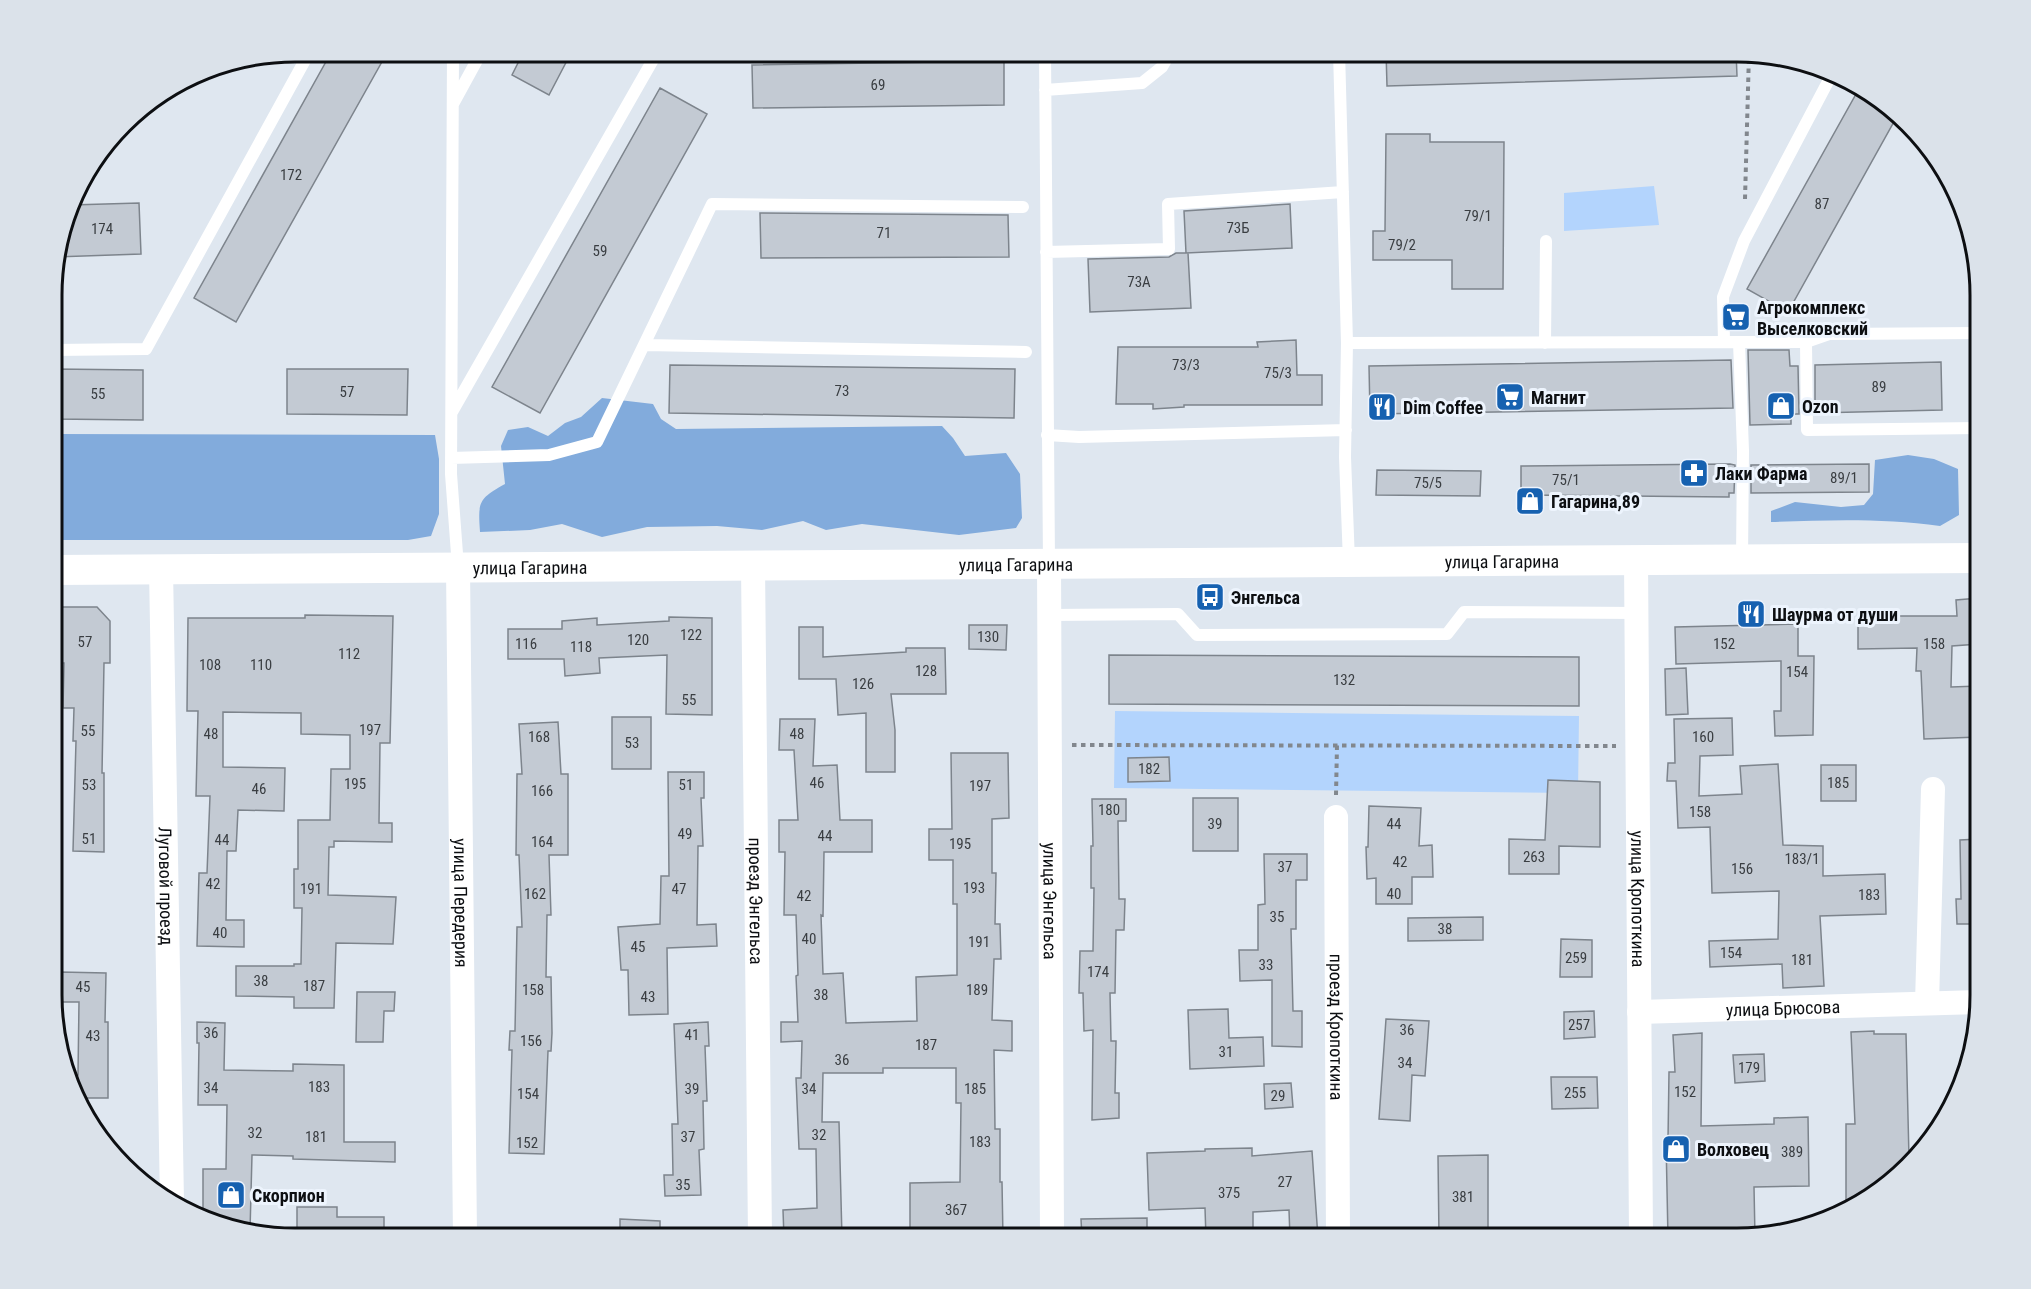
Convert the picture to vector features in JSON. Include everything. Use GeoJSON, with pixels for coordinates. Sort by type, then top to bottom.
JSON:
{"type":"FeatureCollection","features":[{"type":"Feature","properties":{"kind":"street","name":"улица Гагарина"},"geometry":{"type":"LineString","coordinates":[[62,570],[1970,558]]}},
{"type":"Feature","properties":{"kind":"street","name":"улица Кропоткина"},"geometry":{"type":"LineString","coordinates":[[1636,560],[1641,1228]]}},
{"type":"Feature","properties":{"kind":"street","name":"улица Энгельса"},"geometry":{"type":"LineString","coordinates":[[1049,564],[1053,1228]]}},
{"type":"Feature","properties":{"kind":"street","name":"проезд Энгельса"},"geometry":{"type":"LineString","coordinates":[[753,565],[760,1228]]}},
{"type":"Feature","properties":{"kind":"street","name":"улица Передерия"},"geometry":{"type":"LineString","coordinates":[[458,567],[465,1228]]}},
{"type":"Feature","properties":{"kind":"street","name":"Луговой проезд"},"geometry":{"type":"LineString","coordinates":[[161,568],[172,1192]]}},
{"type":"Feature","properties":{"kind":"street"},"geometry":{"type":"LineString","coordinates":[[1927,1003],[1933,789]]}},
{"type":"Feature","properties":{"kind":"street","name":"проезд Кропоткина"},"geometry":{"type":"LineString","coordinates":[[1336,817],[1338,1228]]}},
{"type":"Feature","properties":{"kind":"street","name":"улица Брюсова"},"geometry":{"type":"LineString","coordinates":[[1639,1012],[1969,1002]]}},
{"type":"Feature","properties":{"kind":"lane"},"geometry":{"type":"LineString","coordinates":[[62,350],[146,349],[304,62]]}},
{"type":"Feature","properties":{"kind":"lane"},"geometry":{"type":"LineString","coordinates":[[453,62],[451,458],[458,567]]}},
{"type":"Feature","properties":{"kind":"lane"},"geometry":{"type":"LineString","coordinates":[[453,105],[476,62]]}},
{"type":"Feature","properties":{"kind":"lane"},"geometry":{"type":"LineString","coordinates":[[452,412],[652,62]]}},
{"type":"Feature","properties":{"kind":"lane"},"geometry":{"type":"LineString","coordinates":[[1045,62],[1049,564]]}},
{"type":"Feature","properties":{"kind":"lane"},"geometry":{"type":"LineString","coordinates":[[1046,90],[1142,83],[1162,68],[1165,62]]}},
{"type":"Feature","properties":{"kind":"lane"},"geometry":{"type":"LineString","coordinates":[[1339,62],[1347,343],[1349,561]]}},
{"type":"Feature","properties":{"kind":"lane"},"geometry":{"type":"LineString","coordinates":[[1724,342],[1723,297],[1744,241],[1829,80]]}},
{"type":"Feature","properties":{"kind":"lane"},"geometry":{"type":"LineString","coordinates":[[1047,252],[1169,249],[1168,204],[1343,192]]}},
{"type":"Feature","properties":{"kind":"lane"},"geometry":{"type":"LineString","coordinates":[[451,458],[549,455],[597,442],[712,204],[1023,207]]}},
{"type":"Feature","properties":{"kind":"lane"},"geometry":{"type":"LineString","coordinates":[[1545,342],[1546,241]]}},
{"type":"Feature","properties":{"kind":"lane"},"geometry":{"type":"LineString","coordinates":[[1347,343],[1806,342],[1829,334],[1970,333]]}},
{"type":"Feature","properties":{"kind":"lane"},"geometry":{"type":"LineString","coordinates":[[1739,342],[1743,451],[1742,560]]}},
{"type":"Feature","properties":{"kind":"lane"},"geometry":{"type":"LineString","coordinates":[[1806,342],[1807,430],[1970,428]]}},
{"type":"Feature","properties":{"kind":"lane"},"geometry":{"type":"LineString","coordinates":[[645,345],[1026,352]]}},
{"type":"Feature","properties":{"kind":"lane"},"geometry":{"type":"LineString","coordinates":[[1047,435],[1079,437],[1346,430]]}},
{"type":"Feature","properties":{"kind":"lane"},"geometry":{"type":"LineString","coordinates":[[1049,615],[1178,614],[1197,635],[1221,635],[1447,634],[1464,612],[1637,613]]}},
{"type":"Feature","properties":{"kind":"path"},"geometry":{"type":"LineString","coordinates":[[1744,241],[1749,62]]}},
{"type":"Feature","properties":{"kind":"path"},"geometry":{"type":"LineString","coordinates":[[1050,744],[1638,746]]}},
{"type":"Feature","properties":{"kind":"path"},"geometry":{"type":"LineString","coordinates":[[1336,745],[1336,817]]}},
{"type":"Feature","properties":{"kind":"shaded area"},"geometry":{"type":"Polygon","coordinates":[[[1654,186],[1659,225],[1564,231],[1564,193],[1654,186]]]}},
{"type":"Feature","properties":{"kind":"shaded area"},"geometry":{"type":"Polygon","coordinates":[[[602,398],[653,404],[661,419],[676,429],[942,426],[965,456],[1006,453],[1020,474],[1022,518],[1016,528],[959,535],[862,524],[826,530],[803,521],[762,530],[717,526],[647,527],[602,537],[562,524],[530,530],[480,532],[479,514],[482,502],[489,494],[505,484],[501,446],[508,430],[528,427],[548,436],[565,423],[581,417],[602,398]]]}},
{"type":"Feature","properties":{"kind":"shaded area"},"geometry":{"type":"Polygon","coordinates":[[[62,434],[435,435],[439,459],[439,514],[431,536],[408,540],[62,540],[62,434]]]}},
{"type":"Feature","properties":{"kind":"shaded area"},"geometry":{"type":"Polygon","coordinates":[[[1908,455],[1934,459],[1958,469],[1959,515],[1940,526],[1877,521],[1771,522],[1771,511],[1795,502],[1841,507],[1864,505],[1873,494],[1875,460],[1908,455]]]}},
{"type":"Feature","properties":{"kind":"shaded area"},"geometry":{"type":"Polygon","coordinates":[[[1115,711],[1579,716],[1578,793],[1114,788],[1115,711]]]}},
{"type":"Feature","properties":{"kind":"building"},"geometry":{"type":"Polygon","coordinates":[[[326,62],[382,62],[236,322],[194,298],[326,62]]]}},
{"type":"Feature","properties":{"kind":"building"},"geometry":{"type":"Polygon","coordinates":[[[518,62],[566,62],[549,95],[512,75],[518,62]]]}},
{"type":"Feature","properties":{"kind":"building"},"geometry":{"type":"Polygon","coordinates":[[[1004,62],[1004,105],[753,108],[752,65],[1004,62]]]}},
{"type":"Feature","properties":{"kind":"building"},"geometry":{"type":"Polygon","coordinates":[[[1386,62],[1736,62],[1737,76],[1387,86],[1386,62]]]}},
{"type":"Feature","properties":{"kind":"building"},"geometry":{"type":"Polygon","coordinates":[[[660,88],[707,114],[540,413],[492,387],[660,88]]]}},
{"type":"Feature","properties":{"kind":"building"},"geometry":{"type":"Polygon","coordinates":[[[1856,95],[1893,122],[1788,312],[1747,289],[1856,95]]]}},
{"type":"Feature","properties":{"kind":"building"},"geometry":{"type":"Polygon","coordinates":[[[1386,134],[1430,134],[1430,142],[1504,142],[1503,289],[1452,289],[1452,260],[1373,260],[1373,231],[1385,231],[1386,134]]]}},
{"type":"Feature","properties":{"kind":"building"},"geometry":{"type":"Polygon","coordinates":[[[139,203],[141,254],[64,257],[79,205],[139,203]]]}},
{"type":"Feature","properties":{"kind":"building"},"geometry":{"type":"Polygon","coordinates":[[[1290,204],[1292,248],[1186,253],[1184,211],[1290,204]]]}},
{"type":"Feature","properties":{"kind":"building"},"geometry":{"type":"Polygon","coordinates":[[[760,213],[1008,215],[1009,257],[761,258],[760,213]]]}},
{"type":"Feature","properties":{"kind":"building"},"geometry":{"type":"Polygon","coordinates":[[[1176,253],[1188,253],[1191,308],[1090,312],[1088,259],[1169,257],[1176,253]]]}},
{"type":"Feature","properties":{"kind":"building"},"geometry":{"type":"Polygon","coordinates":[[[1296,340],[1297,375],[1322,375],[1322,405],[1184,405],[1184,407],[1153,409],[1153,404],[1116,404],[1118,347],[1258,347],[1257,342],[1296,340]]]}},
{"type":"Feature","properties":{"kind":"building"},"geometry":{"type":"Polygon","coordinates":[[[1748,350],[1789,350],[1790,366],[1798,366],[1799,414],[1791,414],[1791,424],[1750,425],[1748,350]]]}},
{"type":"Feature","properties":{"kind":"building"},"geometry":{"type":"Polygon","coordinates":[[[1731,360],[1733,408],[1370,414],[1369,366],[1731,360]]]}},
{"type":"Feature","properties":{"kind":"building"},"geometry":{"type":"Polygon","coordinates":[[[1941,362],[1942,410],[1815,413],[1815,365],[1941,362]]]}},
{"type":"Feature","properties":{"kind":"building"},"geometry":{"type":"Polygon","coordinates":[[[670,365],[1015,369],[1014,418],[669,413],[670,365]]]}},
{"type":"Feature","properties":{"kind":"building"},"geometry":{"type":"Polygon","coordinates":[[[62,369],[143,370],[143,420],[62,419],[62,369]]]}},
{"type":"Feature","properties":{"kind":"building"},"geometry":{"type":"Polygon","coordinates":[[[287,369],[408,369],[407,415],[287,414],[287,369]]]}},
{"type":"Feature","properties":{"kind":"building"},"geometry":{"type":"Polygon","coordinates":[[[1869,464],[1869,492],[1751,493],[1751,465],[1869,464]]]}},
{"type":"Feature","properties":{"kind":"building"},"geometry":{"type":"Polygon","coordinates":[[[1735,465],[1734,493],[1729,493],[1729,497],[1521,495],[1521,466],[1735,465]]]}},
{"type":"Feature","properties":{"kind":"building"},"geometry":{"type":"Polygon","coordinates":[[[1377,470],[1481,471],[1480,496],[1376,495],[1377,470]]]}},
{"type":"Feature","properties":{"kind":"building"},"geometry":{"type":"Polygon","coordinates":[[[1970,599],[1970,645],[1952,646],[1951,687],[1970,686],[1970,737],[1924,739],[1921,671],[1916,671],[1917,648],[1858,649],[1858,612],[1896,612],[1896,616],[1957,616],[1956,600],[1970,599]]]}},
{"type":"Feature","properties":{"kind":"building"},"geometry":{"type":"Polygon","coordinates":[[[62,607],[97,607],[110,621],[110,663],[104,663],[102,773],[104,773],[104,852],[73,851],[76,741],[73,741],[74,708],[63,708],[64,663],[62,663],[62,607]]]}},
{"type":"Feature","properties":{"kind":"building"},"geometry":{"type":"Polygon","coordinates":[[[305,615],[393,616],[390,743],[380,743],[379,823],[392,823],[392,842],[334,841],[334,847],[329,847],[328,895],[396,897],[393,944],[336,943],[334,1008],[294,1008],[294,997],[236,996],[236,966],[301,964],[302,908],[294,908],[294,869],[298,869],[298,820],[330,820],[331,769],[350,769],[350,735],[301,734],[301,713],[223,712],[223,767],[285,768],[284,811],[238,810],[236,851],[227,851],[226,920],[244,920],[244,947],[197,946],[199,873],[207,873],[210,796],[196,796],[198,711],[187,711],[188,618],[305,618],[305,615]]]}},
{"type":"Feature","properties":{"kind":"building"},"geometry":{"type":"Polygon","coordinates":[[[669,617],[712,618],[712,715],[666,714],[667,655],[599,658],[600,673],[565,676],[564,659],[508,659],[508,629],[562,629],[562,621],[597,618],[597,625],[669,621],[669,617]]]}},
{"type":"Feature","properties":{"kind":"building"},"geometry":{"type":"Polygon","coordinates":[[[1798,624],[1798,656],[1814,656],[1813,735],[1775,736],[1774,711],[1781,711],[1781,661],[1676,664],[1675,627],[1798,624]]]}},
{"type":"Feature","properties":{"kind":"building"},"geometry":{"type":"Polygon","coordinates":[[[969,625],[1007,625],[1006,650],[969,649],[969,625]]]}},
{"type":"Feature","properties":{"kind":"building"},"geometry":{"type":"Polygon","coordinates":[[[799,627],[823,627],[823,657],[906,652],[906,648],[945,648],[946,694],[891,694],[895,730],[895,772],[866,772],[866,713],[838,715],[836,679],[799,679],[799,627]]]}},
{"type":"Feature","properties":{"kind":"building"},"geometry":{"type":"Polygon","coordinates":[[[1109,655],[1579,657],[1579,706],[1109,704],[1109,655]]]}},
{"type":"Feature","properties":{"kind":"building"},"geometry":{"type":"Polygon","coordinates":[[[1686,668],[1688,714],[1666,715],[1665,669],[1686,668]]]}},
{"type":"Feature","properties":{"kind":"building"},"geometry":{"type":"Polygon","coordinates":[[[612,717],[651,717],[651,769],[612,769],[612,717]]]}},
{"type":"Feature","properties":{"kind":"building"},"geometry":{"type":"Polygon","coordinates":[[[1732,718],[1733,755],[1700,756],[1699,796],[1742,794],[1740,766],[1778,764],[1783,845],[1823,846],[1823,876],[1885,874],[1886,914],[1820,916],[1824,986],[1783,988],[1782,964],[1710,967],[1709,941],[1778,939],[1779,891],[1712,893],[1710,827],[1678,828],[1676,781],[1667,781],[1668,763],[1675,763],[1674,719],[1732,718]]]}},
{"type":"Feature","properties":{"kind":"building"},"geometry":{"type":"Polygon","coordinates":[[[780,719],[815,719],[813,766],[837,765],[840,820],[872,820],[872,852],[824,852],[823,916],[821,915],[823,974],[843,973],[846,1023],[917,1021],[916,977],[957,975],[957,904],[953,904],[953,860],[929,860],[929,829],[952,829],[951,753],[1008,753],[1009,818],[992,819],[992,873],[996,873],[995,924],[1000,924],[1001,959],[994,959],[992,1020],[1012,1021],[1012,1051],[994,1050],[995,1129],[1000,1129],[1003,1228],[910,1228],[910,1183],[960,1182],[961,1103],[956,1103],[956,1068],[883,1068],[883,1073],[823,1073],[822,1122],[839,1122],[842,1228],[784,1228],[783,1210],[817,1208],[816,1149],[799,1149],[796,1078],[801,1078],[802,1041],[781,1042],[781,1022],[798,1022],[796,976],[798,975],[796,915],[784,915],[785,852],[779,852],[779,820],[798,820],[794,750],[779,750],[780,719]]]}},
{"type":"Feature","properties":{"kind":"building"},"geometry":{"type":"Polygon","coordinates":[[[558,722],[561,774],[568,774],[568,855],[549,855],[551,915],[547,915],[546,977],[551,977],[552,1033],[551,1051],[548,1051],[544,1154],[509,1153],[512,1050],[509,1050],[510,1031],[515,1031],[517,927],[522,927],[519,855],[516,855],[517,774],[522,774],[519,724],[558,722]]]}},
{"type":"Feature","properties":{"kind":"building"},"geometry":{"type":"Polygon","coordinates":[[[1169,757],[1170,781],[1128,782],[1128,758],[1169,757]]]}},
{"type":"Feature","properties":{"kind":"building"},"geometry":{"type":"Polygon","coordinates":[[[1821,765],[1856,765],[1856,801],[1821,801],[1821,765]]]}},
{"type":"Feature","properties":{"kind":"building"},"geometry":{"type":"Polygon","coordinates":[[[668,772],[704,772],[704,798],[701,798],[703,846],[698,846],[697,925],[716,924],[717,946],[667,948],[668,1014],[629,1015],[628,970],[621,970],[618,927],[660,924],[661,876],[669,876],[668,772]]]}},
{"type":"Feature","properties":{"kind":"building"},"geometry":{"type":"Polygon","coordinates":[[[1548,780],[1600,782],[1600,847],[1559,846],[1559,874],[1509,874],[1509,839],[1545,840],[1548,780]]]}},
{"type":"Feature","properties":{"kind":"building"},"geometry":{"type":"Polygon","coordinates":[[[1193,798],[1238,798],[1238,851],[1193,851],[1193,798]]]}},
{"type":"Feature","properties":{"kind":"building"},"geometry":{"type":"Polygon","coordinates":[[[1092,799],[1126,799],[1126,821],[1118,821],[1119,899],[1125,899],[1124,930],[1116,930],[1115,993],[1110,993],[1111,1041],[1116,1041],[1115,1093],[1119,1093],[1119,1118],[1092,1120],[1093,1030],[1084,1031],[1083,993],[1079,993],[1080,951],[1093,951],[1092,799]]]}},
{"type":"Feature","properties":{"kind":"building"},"geometry":{"type":"Polygon","coordinates":[[[1369,806],[1421,808],[1419,846],[1432,845],[1433,877],[1412,877],[1412,904],[1376,904],[1376,878],[1367,879],[1366,847],[1368,847],[1369,806]]]}},
{"type":"Feature","properties":{"kind":"building"},"geometry":{"type":"Polygon","coordinates":[[[1970,839],[1970,924],[1957,924],[1956,899],[1961,899],[1960,840],[1970,839]]]}},
{"type":"Feature","properties":{"kind":"building"},"geometry":{"type":"Polygon","coordinates":[[[1264,854],[1307,854],[1307,880],[1296,880],[1296,929],[1291,929],[1293,1011],[1302,1011],[1302,1047],[1272,1046],[1272,980],[1240,981],[1239,950],[1258,950],[1258,905],[1265,904],[1264,854]]]}},
{"type":"Feature","properties":{"kind":"building"},"geometry":{"type":"Polygon","coordinates":[[[1483,917],[1483,940],[1408,941],[1408,918],[1483,917]]]}},
{"type":"Feature","properties":{"kind":"building"},"geometry":{"type":"Polygon","coordinates":[[[1561,939],[1592,940],[1592,977],[1560,977],[1561,939]]]}},
{"type":"Feature","properties":{"kind":"building"},"geometry":{"type":"Polygon","coordinates":[[[62,972],[106,973],[108,1098],[86,1098],[76,1075],[78,1075],[79,1002],[62,1002],[62,972]]]}},
{"type":"Feature","properties":{"kind":"building"},"geometry":{"type":"Polygon","coordinates":[[[357,992],[395,992],[394,1011],[384,1011],[383,1042],[356,1042],[357,992]]]}},
{"type":"Feature","properties":{"kind":"building"},"geometry":{"type":"Polygon","coordinates":[[[1228,1009],[1229,1038],[1263,1037],[1264,1066],[1190,1069],[1188,1010],[1228,1009]]]}},
{"type":"Feature","properties":{"kind":"building"},"geometry":{"type":"Polygon","coordinates":[[[1594,1011],[1595,1037],[1564,1039],[1564,1012],[1594,1011]]]}},
{"type":"Feature","properties":{"kind":"building"},"geometry":{"type":"Polygon","coordinates":[[[1386,1019],[1429,1021],[1425,1076],[1412,1075],[1410,1121],[1379,1119],[1386,1019]]]}},
{"type":"Feature","properties":{"kind":"building"},"geometry":{"type":"Polygon","coordinates":[[[197,1022],[225,1023],[224,1070],[293,1071],[293,1064],[344,1065],[344,1142],[395,1142],[395,1162],[293,1159],[293,1156],[252,1155],[250,1223],[203,1209],[203,1169],[226,1169],[227,1105],[198,1105],[199,1043],[197,1043],[197,1022]]]}},
{"type":"Feature","properties":{"kind":"building"},"geometry":{"type":"Polygon","coordinates":[[[708,1022],[709,1046],[705,1046],[707,1101],[703,1101],[704,1149],[699,1150],[701,1195],[665,1196],[664,1175],[673,1175],[672,1124],[678,1124],[674,1024],[708,1022]]]}},
{"type":"Feature","properties":{"kind":"building"},"geometry":{"type":"Polygon","coordinates":[[[1874,1031],[1874,1034],[1906,1034],[1909,1151],[1890,1170],[1846,1200],[1846,1124],[1855,1124],[1851,1032],[1874,1031]]]}},
{"type":"Feature","properties":{"kind":"building"},"geometry":{"type":"Polygon","coordinates":[[[1702,1033],[1701,1126],[1774,1124],[1774,1118],[1808,1117],[1809,1186],[1754,1187],[1755,1227],[1668,1228],[1666,1140],[1668,1140],[1669,1072],[1675,1072],[1673,1035],[1702,1033]]]}},
{"type":"Feature","properties":{"kind":"building"},"geometry":{"type":"Polygon","coordinates":[[[1764,1054],[1765,1081],[1735,1083],[1733,1055],[1764,1054]]]}},
{"type":"Feature","properties":{"kind":"building"},"geometry":{"type":"Polygon","coordinates":[[[1551,1077],[1597,1077],[1598,1108],[1552,1109],[1551,1077]]]}},
{"type":"Feature","properties":{"kind":"building"},"geometry":{"type":"Polygon","coordinates":[[[1291,1083],[1293,1107],[1265,1109],[1264,1084],[1291,1083]]]}},
{"type":"Feature","properties":{"kind":"building"},"geometry":{"type":"Polygon","coordinates":[[[1252,1148],[1252,1156],[1312,1151],[1317,1228],[1290,1228],[1289,1210],[1253,1212],[1253,1228],[1206,1228],[1205,1208],[1149,1210],[1147,1153],[1205,1151],[1205,1149],[1252,1148]]]}},
{"type":"Feature","properties":{"kind":"building"},"geometry":{"type":"Polygon","coordinates":[[[1488,1155],[1488,1228],[1439,1228],[1438,1156],[1488,1155]]]}},
{"type":"Feature","properties":{"kind":"building"},"geometry":{"type":"Polygon","coordinates":[[[297,1207],[337,1207],[337,1217],[384,1217],[384,1228],[297,1228],[297,1207]]]}},
{"type":"Feature","properties":{"kind":"building"},"geometry":{"type":"Polygon","coordinates":[[[1147,1218],[1147,1228],[1081,1228],[1081,1219],[1147,1218]]]}},
{"type":"Feature","properties":{"kind":"building"},"geometry":{"type":"Polygon","coordinates":[[[620,1219],[660,1221],[660,1228],[620,1228],[620,1219]]]}},
{"type":"Feature","properties":{"kind":"place","name":"Агрокомплекс Выселковский"},"geometry":{"type":"Point","coordinates":[1736,317]}},
{"type":"Feature","properties":{"kind":"place","name":"Магнит"},"geometry":{"type":"Point","coordinates":[1510,397]}},
{"type":"Feature","properties":{"kind":"place","name":"Ozon"},"geometry":{"type":"Point","coordinates":[1781,406]}},
{"type":"Feature","properties":{"kind":"place","name":"Dim Coffee"},"geometry":{"type":"Point","coordinates":[1382,407]}},
{"type":"Feature","properties":{"kind":"place","name":"Лаки Фарма"},"geometry":{"type":"Point","coordinates":[1694,473]}},
{"type":"Feature","properties":{"kind":"place","name":"Гагарина,89"},"geometry":{"type":"Point","coordinates":[1530,501]}},
{"type":"Feature","properties":{"kind":"place","name":"Энгельса"},"geometry":{"type":"Point","coordinates":[1210,597]}},
{"type":"Feature","properties":{"kind":"place","name":"Шаурма от души"},"geometry":{"type":"Point","coordinates":[1751,614]}},
{"type":"Feature","properties":{"kind":"place","name":"Волховец"},"geometry":{"type":"Point","coordinates":[1676,1149]}},
{"type":"Feature","properties":{"kind":"place","name":"Скорпион"},"geometry":{"type":"Point","coordinates":[231,1195]}}]}
